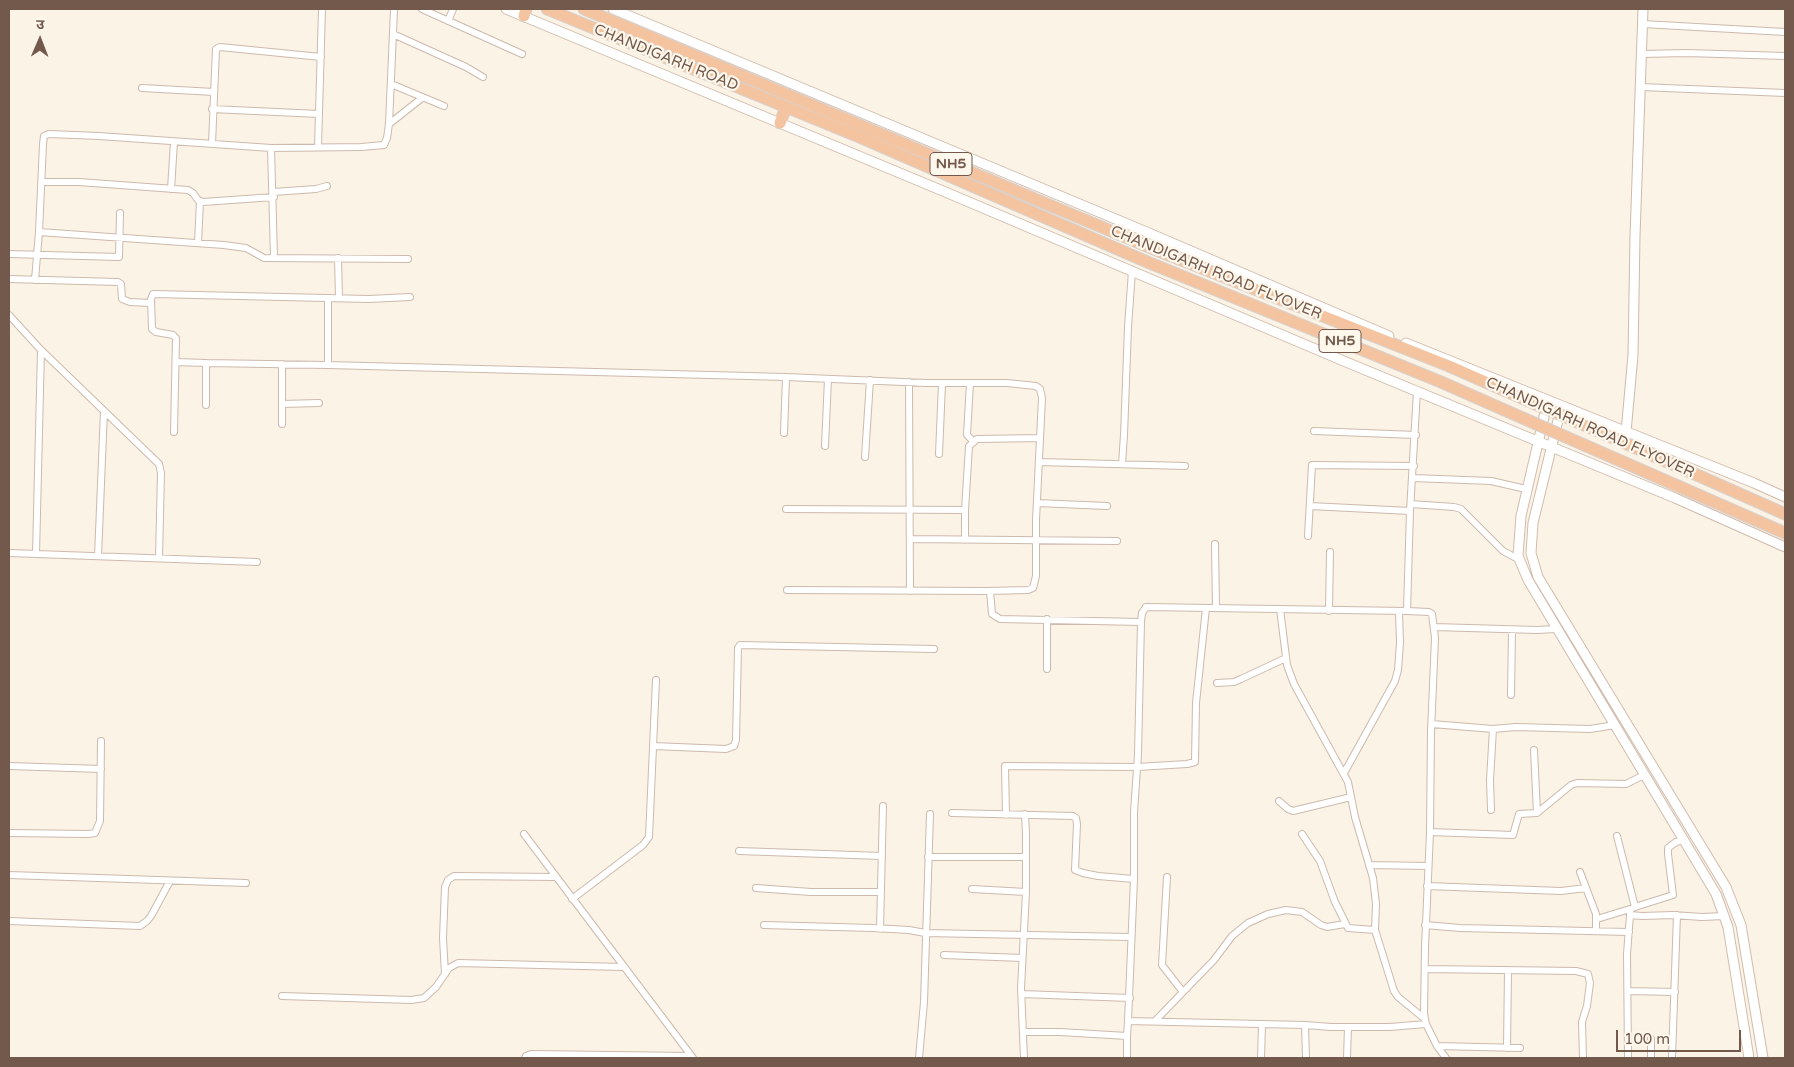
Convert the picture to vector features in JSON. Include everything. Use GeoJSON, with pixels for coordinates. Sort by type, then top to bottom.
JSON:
{"type":"FeatureCollection","features":[{"type":"Feature","properties":{"kind":"highway","name":"CHANDIGARH ROAD"},"geometry":{"type":"LineString","coordinates":[[547,9],[786,107]]}},
{"type":"Feature","properties":{"kind":"highway","name":"NH5"},"geometry":{"type":"LineString","coordinates":[[584,9],[728,70]]}},
{"type":"Feature","properties":{"kind":"highway"},"geometry":{"type":"LineString","coordinates":[[728,70],[733,59]]}},
{"type":"Feature","properties":{"kind":"highway","name":"CHANDIGARH ROAD FLYOVER"},"geometry":{"type":"LineString","coordinates":[[728,70],[1156,250],[1449,366],[1785,514]]}},
{"type":"Feature","properties":{"kind":"highway","name":"CHANDIGARH ROAD FLYOVER"},"geometry":{"type":"LineString","coordinates":[[786,107],[1145,261],[1450,386],[1785,533]]}},
{"type":"Feature","properties":{"kind":"highway"},"geometry":{"type":"LineString","coordinates":[[780,123],[786,107]]}},
{"type":"Feature","properties":{"kind":"main road"},"geometry":{"type":"LineString","coordinates":[[506,9],[525,12],[780,123],[1417,392],[1682,501],[1785,547]]}},
{"type":"Feature","properties":{"kind":"main road"},"geometry":{"type":"LineString","coordinates":[[613,9],[627,12],[733,59],[1141,230],[1397,340],[1464,365],[1785,497]]}},
{"type":"Feature","properties":{"kind":"main road"},"geometry":{"type":"LineString","coordinates":[[1626,432],[1633,354],[1643,9]]}},
{"type":"Feature","properties":{"kind":"main road"},"geometry":{"type":"LineString","coordinates":[[1548,400],[1526,489],[1519,540],[1520,560],[1528,580],[1556,629],[1716,894],[1728,927],[1749,1058]]}},
{"type":"Feature","properties":{"kind":"main road"},"geometry":{"type":"LineString","coordinates":[[1561,406],[1533,523],[1531,553],[1538,577],[1726,887],[1741,925],[1763,1058]]}},
{"type":"Feature","properties":{"kind":"street"},"geometry":{"type":"LineString","coordinates":[[318,147],[322,9]]}},
{"type":"Feature","properties":{"kind":"street"},"geometry":{"type":"LineString","coordinates":[[35,280],[42,182],[42,144],[46,134],[271,148],[381,146],[386,141],[389,124],[394,9]]}},
{"type":"Feature","properties":{"kind":"street"},"geometry":{"type":"LineString","coordinates":[[422,9],[522,54]]}},
{"type":"Feature","properties":{"kind":"street"},"geometry":{"type":"LineString","coordinates":[[448,21],[453,9]]}},
{"type":"Feature","properties":{"kind":"street"},"geometry":{"type":"LineString","coordinates":[[1643,24],[1785,32]]}},
{"type":"Feature","properties":{"kind":"street"},"geometry":{"type":"LineString","coordinates":[[393,34],[466,67],[483,77]]}},
{"type":"Feature","properties":{"kind":"street"},"geometry":{"type":"LineString","coordinates":[[212,144],[215,53],[218,48],[321,57]]}},
{"type":"Feature","properties":{"kind":"street"},"geometry":{"type":"LineString","coordinates":[[1642,54],[1687,53],[1785,56]]}},
{"type":"Feature","properties":{"kind":"street"},"geometry":{"type":"LineString","coordinates":[[391,84],[444,106]]}},
{"type":"Feature","properties":{"kind":"street"},"geometry":{"type":"LineString","coordinates":[[1641,87],[1785,93]]}},
{"type":"Feature","properties":{"kind":"street"},"geometry":{"type":"LineString","coordinates":[[142,88],[214,92]]}},
{"type":"Feature","properties":{"kind":"street"},"geometry":{"type":"LineString","coordinates":[[389,124],[422,98]]}},
{"type":"Feature","properties":{"kind":"street"},"geometry":{"type":"LineString","coordinates":[[212,108],[319,114]]}},
{"type":"Feature","properties":{"kind":"street"},"geometry":{"type":"LineString","coordinates":[[171,189],[174,142]]}},
{"type":"Feature","properties":{"kind":"street"},"geometry":{"type":"LineString","coordinates":[[271,148],[274,258]]}},
{"type":"Feature","properties":{"kind":"street"},"geometry":{"type":"LineString","coordinates":[[42,182],[79,182],[191,191],[200,201],[198,243]]}},
{"type":"Feature","properties":{"kind":"street"},"geometry":{"type":"LineString","coordinates":[[200,201],[242,200],[327,186]]}},
{"type":"Feature","properties":{"kind":"street"},"geometry":{"type":"LineString","coordinates":[[9,254],[119,257],[120,213]]}},
{"type":"Feature","properties":{"kind":"street"},"geometry":{"type":"LineString","coordinates":[[39,232],[238,246],[246,248],[258,256],[274,258],[408,259]]}},
{"type":"Feature","properties":{"kind":"street"},"geometry":{"type":"LineString","coordinates":[[338,258],[339,298]]}},
{"type":"Feature","properties":{"kind":"street"},"geometry":{"type":"LineString","coordinates":[[1122,464],[1132,271]]}},
{"type":"Feature","properties":{"kind":"street"},"geometry":{"type":"LineString","coordinates":[[9,280],[118,282],[121,284],[121,297],[123,299],[130,302],[151,303]]}},
{"type":"Feature","properties":{"kind":"street"},"geometry":{"type":"LineString","coordinates":[[174,432],[175,336],[156,332],[152,329],[151,297],[155,293],[328,298],[410,297]]}},
{"type":"Feature","properties":{"kind":"street"},"geometry":{"type":"LineString","coordinates":[[328,298],[328,365]]}},
{"type":"Feature","properties":{"kind":"street"},"geometry":{"type":"LineString","coordinates":[[9,315],[41,350],[155,460],[161,469],[159,558]]}},
{"type":"Feature","properties":{"kind":"street"},"geometry":{"type":"LineString","coordinates":[[36,554],[41,350]]}},
{"type":"Feature","properties":{"kind":"street"},"geometry":{"type":"LineString","coordinates":[[176,362],[786,377],[942,383],[1007,383],[1036,386],[1040,389],[1042,398],[1037,504],[1036,582],[1033,588],[1028,590],[788,590]]}},
{"type":"Feature","properties":{"kind":"street"},"geometry":{"type":"LineString","coordinates":[[206,363],[206,405]]}},
{"type":"Feature","properties":{"kind":"street"},"geometry":{"type":"LineString","coordinates":[[282,364],[282,424]]}},
{"type":"Feature","properties":{"kind":"street"},"geometry":{"type":"LineString","coordinates":[[784,433],[786,377]]}},
{"type":"Feature","properties":{"kind":"street"},"geometry":{"type":"LineString","coordinates":[[825,446],[828,379]]}},
{"type":"Feature","properties":{"kind":"street"},"geometry":{"type":"LineString","coordinates":[[865,457],[870,380]]}},
{"type":"Feature","properties":{"kind":"street"},"geometry":{"type":"LineString","coordinates":[[909,382],[910,590]]}},
{"type":"Feature","properties":{"kind":"street"},"geometry":{"type":"LineString","coordinates":[[939,454],[942,383]]}},
{"type":"Feature","properties":{"kind":"street"},"geometry":{"type":"LineString","coordinates":[[970,383],[967,435],[974,442]]}},
{"type":"Feature","properties":{"kind":"street"},"geometry":{"type":"LineString","coordinates":[[1407,611],[1410,508],[1416,435],[1417,392]]}},
{"type":"Feature","properties":{"kind":"street"},"geometry":{"type":"LineString","coordinates":[[282,404],[319,403]]}},
{"type":"Feature","properties":{"kind":"street"},"geometry":{"type":"LineString","coordinates":[[98,556],[104,412]]}},
{"type":"Feature","properties":{"kind":"street"},"geometry":{"type":"LineString","coordinates":[[1314,431],[1416,435]]}},
{"type":"Feature","properties":{"kind":"street"},"geometry":{"type":"LineString","coordinates":[[965,540],[969,446],[977,439],[1040,438]]}},
{"type":"Feature","properties":{"kind":"street"},"geometry":{"type":"LineString","coordinates":[[1040,462],[1185,466]]}},
{"type":"Feature","properties":{"kind":"street"},"geometry":{"type":"LineString","coordinates":[[1308,536],[1311,467],[1314,464],[1414,466]]}},
{"type":"Feature","properties":{"kind":"street"},"geometry":{"type":"LineString","coordinates":[[1413,478],[1491,481],[1526,489]]}},
{"type":"Feature","properties":{"kind":"street"},"geometry":{"type":"LineString","coordinates":[[1037,504],[1107,506]]}},
{"type":"Feature","properties":{"kind":"street"},"geometry":{"type":"LineString","coordinates":[[1310,506],[1454,507],[1461,509],[1503,551],[1520,560]]}},
{"type":"Feature","properties":{"kind":"street"},"geometry":{"type":"LineString","coordinates":[[786,509],[965,510]]}},
{"type":"Feature","properties":{"kind":"street"},"geometry":{"type":"LineString","coordinates":[[910,539],[1116,541]]}},
{"type":"Feature","properties":{"kind":"street"},"geometry":{"type":"LineString","coordinates":[[1215,544],[1216,608]]}},
{"type":"Feature","properties":{"kind":"street"},"geometry":{"type":"LineString","coordinates":[[9,552],[257,562]]}},
{"type":"Feature","properties":{"kind":"street"},"geometry":{"type":"LineString","coordinates":[[1329,611],[1330,552]]}},
{"type":"Feature","properties":{"kind":"street"},"geometry":{"type":"LineString","coordinates":[[990,590],[992,614],[996,618],[1141,622]]}},
{"type":"Feature","properties":{"kind":"street"},"geometry":{"type":"LineString","coordinates":[[1127,1058],[1141,622],[1144,609],[1151,606],[1430,613],[1434,627],[1430,832],[1425,925],[1425,1021]]}},
{"type":"Feature","properties":{"kind":"street"},"geometry":{"type":"LineString","coordinates":[[1006,815],[1005,766],[1137,767],[1195,762],[1196,703],[1206,608]]}},
{"type":"Feature","properties":{"kind":"street"},"geometry":{"type":"LineString","coordinates":[[1280,609],[1287,666],[1299,694],[1348,782],[1355,817],[1375,888],[1375,930],[1394,991],[1398,997],[1425,1021],[1437,1046],[1446,1058]]}},
{"type":"Feature","properties":{"kind":"street"},"geometry":{"type":"LineString","coordinates":[[1344,772],[1395,681],[1398,670],[1400,643],[1399,612]]}},
{"type":"Feature","properties":{"kind":"street"},"geometry":{"type":"LineString","coordinates":[[1047,619],[1047,669]]}},
{"type":"Feature","properties":{"kind":"street"},"geometry":{"type":"LineString","coordinates":[[1434,627],[1512,630],[1556,629]]}},
{"type":"Feature","properties":{"kind":"street"},"geometry":{"type":"LineString","coordinates":[[1511,695],[1512,630]]}},
{"type":"Feature","properties":{"kind":"street"},"geometry":{"type":"LineString","coordinates":[[653,746],[726,749],[734,746],[736,740],[738,648],[740,645],[934,649]]}},
{"type":"Feature","properties":{"kind":"street"},"geometry":{"type":"LineString","coordinates":[[1217,683],[1234,682],[1286,658]]}},
{"type":"Feature","properties":{"kind":"street"},"geometry":{"type":"LineString","coordinates":[[572,899],[643,845],[649,837],[656,680]]}},
{"type":"Feature","properties":{"kind":"street"},"geometry":{"type":"LineString","coordinates":[[1432,724],[1493,729],[1590,729],[1615,725]]}},
{"type":"Feature","properties":{"kind":"street"},"geometry":{"type":"LineString","coordinates":[[1491,810],[1490,780],[1493,729]]}},
{"type":"Feature","properties":{"kind":"street"},"geometry":{"type":"LineString","coordinates":[[9,833],[95,833],[100,821],[101,741]]}},
{"type":"Feature","properties":{"kind":"street"},"geometry":{"type":"LineString","coordinates":[[1534,750],[1537,813]]}},
{"type":"Feature","properties":{"kind":"street"},"geometry":{"type":"LineString","coordinates":[[9,766],[101,769]]}},
{"type":"Feature","properties":{"kind":"street"},"geometry":{"type":"LineString","coordinates":[[1430,832],[1512,836],[1519,814],[1537,813],[1573,784],[1626,784],[1644,775]]}},
{"type":"Feature","properties":{"kind":"street"},"geometry":{"type":"LineString","coordinates":[[1279,801],[1288,809],[1293,810],[1351,797]]}},
{"type":"Feature","properties":{"kind":"street"},"geometry":{"type":"LineString","coordinates":[[880,929],[883,806]]}},
{"type":"Feature","properties":{"kind":"street"},"geometry":{"type":"LineString","coordinates":[[952,813],[1073,816],[1076,818],[1077,824],[1075,870],[1098,876],[1134,879]]}},
{"type":"Feature","properties":{"kind":"street"},"geometry":{"type":"LineString","coordinates":[[919,1058],[924,1002],[930,814]]}},
{"type":"Feature","properties":{"kind":"street"},"geometry":{"type":"LineString","coordinates":[[1024,1058],[1022,958],[1026,892],[1025,814]]}},
{"type":"Feature","properties":{"kind":"street"},"geometry":{"type":"LineString","coordinates":[[524,834],[692,1057]]}},
{"type":"Feature","properties":{"kind":"street"},"geometry":{"type":"LineString","coordinates":[[1302,834],[1320,860],[1345,924],[1352,930],[1375,930]]}},
{"type":"Feature","properties":{"kind":"street"},"geometry":{"type":"LineString","coordinates":[[1617,836],[1632,910],[1627,954],[1628,1058]]}},
{"type":"Feature","properties":{"kind":"street"},"geometry":{"type":"LineString","coordinates":[[1597,919],[1632,910],[1673,895],[1668,848],[1676,842],[1684,840]]}},
{"type":"Feature","properties":{"kind":"street"},"geometry":{"type":"LineString","coordinates":[[739,851],[882,856]]}},
{"type":"Feature","properties":{"kind":"street"},"geometry":{"type":"LineString","coordinates":[[928,857],[1025,857]]}},
{"type":"Feature","properties":{"kind":"street"},"geometry":{"type":"LineString","coordinates":[[1369,865],[1428,866]]}},
{"type":"Feature","properties":{"kind":"street"},"geometry":{"type":"LineString","coordinates":[[1580,872],[1597,919],[1596,930]]}},
{"type":"Feature","properties":{"kind":"street"},"geometry":{"type":"LineString","coordinates":[[9,875],[246,883]]}},
{"type":"Feature","properties":{"kind":"street"},"geometry":{"type":"LineString","coordinates":[[445,974],[443,930],[445,888],[448,880],[454,876],[556,877]]}},
{"type":"Feature","properties":{"kind":"street"},"geometry":{"type":"LineString","coordinates":[[1166,877],[1162,965],[1183,992]]}},
{"type":"Feature","properties":{"kind":"street"},"geometry":{"type":"LineString","coordinates":[[9,921],[140,926],[147,922],[151,916],[170,881]]}},
{"type":"Feature","properties":{"kind":"street"},"geometry":{"type":"LineString","coordinates":[[1427,886],[1561,891],[1586,888]]}},
{"type":"Feature","properties":{"kind":"street"},"geometry":{"type":"LineString","coordinates":[[756,888],[811,892],[880,892]]}},
{"type":"Feature","properties":{"kind":"street"},"geometry":{"type":"LineString","coordinates":[[972,889],[1026,892]]}},
{"type":"Feature","properties":{"kind":"street"},"geometry":{"type":"LineString","coordinates":[[1155,1021],[1214,960],[1236,932],[1248,923],[1280,910],[1295,910],[1327,927],[1345,924]]}},
{"type":"Feature","properties":{"kind":"street"},"geometry":{"type":"LineString","coordinates":[[1632,910],[1702,917],[1724,916]]}},
{"type":"Feature","properties":{"kind":"street"},"geometry":{"type":"LineString","coordinates":[[1672,1058],[1677,915]]}},
{"type":"Feature","properties":{"kind":"street"},"geometry":{"type":"LineString","coordinates":[[764,925],[909,930],[925,933],[1132,937]]}},
{"type":"Feature","properties":{"kind":"street"},"geometry":{"type":"LineString","coordinates":[[1425,925],[1460,928],[1629,932]]}},
{"type":"Feature","properties":{"kind":"street"},"geometry":{"type":"LineString","coordinates":[[944,955],[1022,958]]}},
{"type":"Feature","properties":{"kind":"street"},"geometry":{"type":"LineString","coordinates":[[282,996],[424,998],[431,993],[449,968],[458,963],[624,967]]}},
{"type":"Feature","properties":{"kind":"street"},"geometry":{"type":"LineString","coordinates":[[1425,969],[1576,972],[1588,974],[1590,983],[1587,1006],[1582,1022],[1583,1058]]}},
{"type":"Feature","properties":{"kind":"street"},"geometry":{"type":"LineString","coordinates":[[1507,1048],[1508,971]]}},
{"type":"Feature","properties":{"kind":"street"},"geometry":{"type":"LineString","coordinates":[[1628,991],[1675,992]]}},
{"type":"Feature","properties":{"kind":"street"},"geometry":{"type":"LineString","coordinates":[[1022,994],[1130,998]]}},
{"type":"Feature","properties":{"kind":"street"},"geometry":{"type":"LineString","coordinates":[[1128,1021],[1390,1027],[1425,1021]]}},
{"type":"Feature","properties":{"kind":"street"},"geometry":{"type":"LineString","coordinates":[[1261,1058],[1262,1025]]}},
{"type":"Feature","properties":{"kind":"street"},"geometry":{"type":"LineString","coordinates":[[1305,1025],[1306,1058]]}},
{"type":"Feature","properties":{"kind":"street"},"geometry":{"type":"LineString","coordinates":[[1347,1058],[1348,1027]]}},
{"type":"Feature","properties":{"kind":"street"},"geometry":{"type":"LineString","coordinates":[[1023,1032],[1127,1036]]}},
{"type":"Feature","properties":{"kind":"street"},"geometry":{"type":"LineString","coordinates":[[1651,1039],[1651,1058]]}},
{"type":"Feature","properties":{"kind":"street"},"geometry":{"type":"LineString","coordinates":[[1437,1046],[1520,1048]]}},
{"type":"Feature","properties":{"kind":"street"},"geometry":{"type":"LineString","coordinates":[[525,1058],[531,1054],[692,1057]]}}]}
